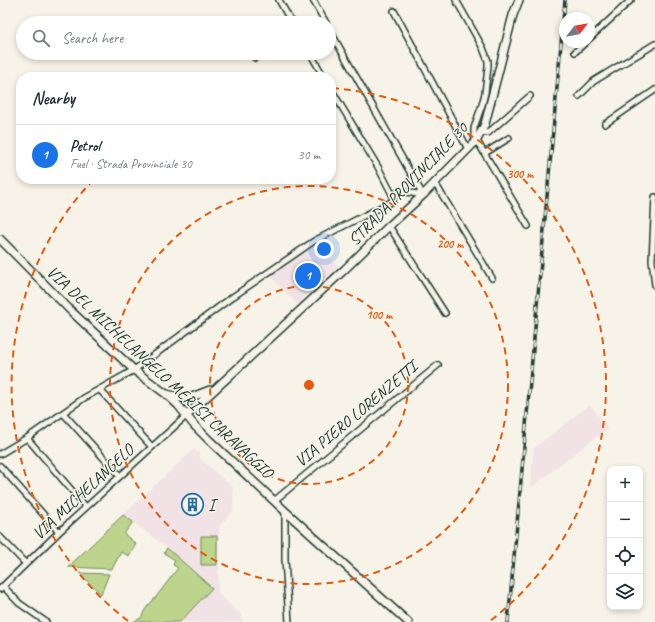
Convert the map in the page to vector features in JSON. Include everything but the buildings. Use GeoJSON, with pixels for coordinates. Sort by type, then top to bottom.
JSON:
{"type":"FeatureCollection","features":[{"type":"Feature","properties":{"kind":"street"},"geometry":{"type":"LineString","coordinates":[[279,0],[288,16]]}},
{"type":"Feature","properties":{"kind":"street"},"geometry":{"type":"LineString","coordinates":[[313,0],[322,16]]}},
{"type":"Feature","properties":{"kind":"street"},"geometry":{"type":"LineString","coordinates":[[456,0],[483,48],[488,61],[485,93],[474,128],[474,136],[528,226]]}},
{"type":"Feature","properties":{"kind":"street","name":"STRADA PROVINCIALE 30"},"geometry":{"type":"LineString","coordinates":[[186,416],[344,270],[423,195],[477,140],[488,115],[513,15],[519,0]]}},
{"type":"Feature","properties":{"kind":"street"},"geometry":{"type":"LineString","coordinates":[[595,33],[631,0]]}},
{"type":"Feature","properties":{"kind":"street"},"geometry":{"type":"LineString","coordinates":[[394,12],[468,149]]}},
{"type":"Feature","properties":{"kind":"street"},"geometry":{"type":"LineString","coordinates":[[336,41],[423,195]]}},
{"type":"Feature","properties":{"kind":"street"},"geometry":{"type":"LineString","coordinates":[[579,96],[594,81],[655,44]]}},
{"type":"Feature","properties":{"kind":"street"},"geometry":{"type":"LineString","coordinates":[[575,52],[579,48]]}},
{"type":"Feature","properties":{"kind":"street"},"geometry":{"type":"LineString","coordinates":[[314,60],[321,72]]}},
{"type":"Feature","properties":{"kind":"street"},"geometry":{"type":"LineString","coordinates":[[605,124],[655,90]]}},
{"type":"Feature","properties":{"kind":"street"},"geometry":{"type":"LineString","coordinates":[[481,132],[488,133],[530,96]]}},
{"type":"Feature","properties":{"kind":"street"},"geometry":{"type":"LineString","coordinates":[[0,454],[27,438],[84,398],[134,370],[231,298],[314,241],[393,200],[392,194],[378,167],[336,97]]}},
{"type":"Feature","properties":{"kind":"street"},"geometry":{"type":"LineString","coordinates":[[484,153],[509,138]]}},
{"type":"Feature","properties":{"kind":"street"},"geometry":{"type":"LineString","coordinates":[[435,183],[492,278]]}},
{"type":"Feature","properties":{"kind":"street"},"geometry":{"type":"LineString","coordinates":[[392,194],[406,192],[423,195]]}},
{"type":"Feature","properties":{"kind":"street"},"geometry":{"type":"LineString","coordinates":[[655,200],[652,260],[655,285]]}},
{"type":"Feature","properties":{"kind":"street"},"geometry":{"type":"LineString","coordinates":[[389,226],[445,313]]}},
{"type":"Feature","properties":{"kind":"street","name":"VIA DEL MICHELANGELO MERISI CARAVAGGIO"},"geometry":{"type":"LineString","coordinates":[[0,239],[71,311],[134,370],[178,405],[194,425],[274,501],[408,622]]}},
{"type":"Feature","properties":{"kind":"street","name":"VIA PIERO LORENZETTI"},"geometry":{"type":"LineString","coordinates":[[274,501],[438,365]]}},
{"type":"Feature","properties":{"kind":"street"},"geometry":{"type":"LineString","coordinates":[[166,394],[182,398],[192,397],[214,389]]}},
{"type":"Feature","properties":{"kind":"street"},"geometry":{"type":"LineString","coordinates":[[100,390],[152,447]]}},
{"type":"Feature","properties":{"kind":"street"},"geometry":{"type":"LineString","coordinates":[[63,413],[120,476]]}},
{"type":"Feature","properties":{"kind":"street","name":"VIA MICHELANGELO"},"geometry":{"type":"LineString","coordinates":[[2,588],[59,532],[186,416]]}},
{"type":"Feature","properties":{"kind":"street"},"geometry":{"type":"LineString","coordinates":[[27,438],[86,507]]}},
{"type":"Feature","properties":{"kind":"street"},"geometry":{"type":"LineString","coordinates":[[0,466],[59,532]]}},
{"type":"Feature","properties":{"kind":"street"},"geometry":{"type":"LineString","coordinates":[[285,511],[285,559],[289,622]]}},
{"type":"Feature","properties":{"kind":"street"},"geometry":{"type":"LineString","coordinates":[[0,537],[26,564]]}},
{"type":"Feature","properties":{"kind":"street"},"geometry":{"type":"LineString","coordinates":[[2,588],[19,603],[46,622]]}},
{"type":"Feature","properties":{"kind":"shaded area"},"geometry":{"type":"Polygon","coordinates":[[[316,244],[338,267],[297,304],[269,274],[316,244]]]}},
{"type":"Feature","properties":{"kind":"shaded area"},"geometry":{"type":"Polygon","coordinates":[[[590,405],[608,428],[530,488],[534,448],[590,405]]]}},
{"type":"Feature","properties":{"kind":"shaded area"},"geometry":{"type":"Polygon","coordinates":[[[194,449],[200,454],[200,459],[233,487],[233,511],[219,527],[218,593],[242,616],[242,622],[180,622],[212,588],[164,545],[123,515],[194,449]]]}},
{"type":"Feature","properties":{"kind":"green space"},"geometry":{"type":"Polygon","coordinates":[[[123,515],[133,522],[124,534],[136,544],[129,556],[121,552],[112,569],[68,567],[123,515]]]}},
{"type":"Feature","properties":{"kind":"green space"},"geometry":{"type":"Polygon","coordinates":[[[201,536],[217,536],[217,565],[201,565],[201,536]]]}},
{"type":"Feature","properties":{"kind":"green space"},"geometry":{"type":"Polygon","coordinates":[[[167,548],[212,588],[180,622],[133,622],[141,618],[146,608],[178,568],[173,565],[175,560],[164,553],[167,548]]]}},
{"type":"Feature","properties":{"kind":"green space"},"geometry":{"type":"Polygon","coordinates":[[[79,573],[109,574],[101,594],[79,573]]]}},
{"type":"Feature","properties":{"kind":"railway"},"geometry":{"type":"LineString","coordinates":[[508,622],[565,0]]}},
{"type":"Feature","properties":{"kind":"place","name":"Petrol"},"geometry":{"type":"Point","coordinates":[308,276]}},
{"type":"Feature","properties":{"kind":"place","name":"I"},"geometry":{"type":"Point","coordinates":[192,505]}}]}
